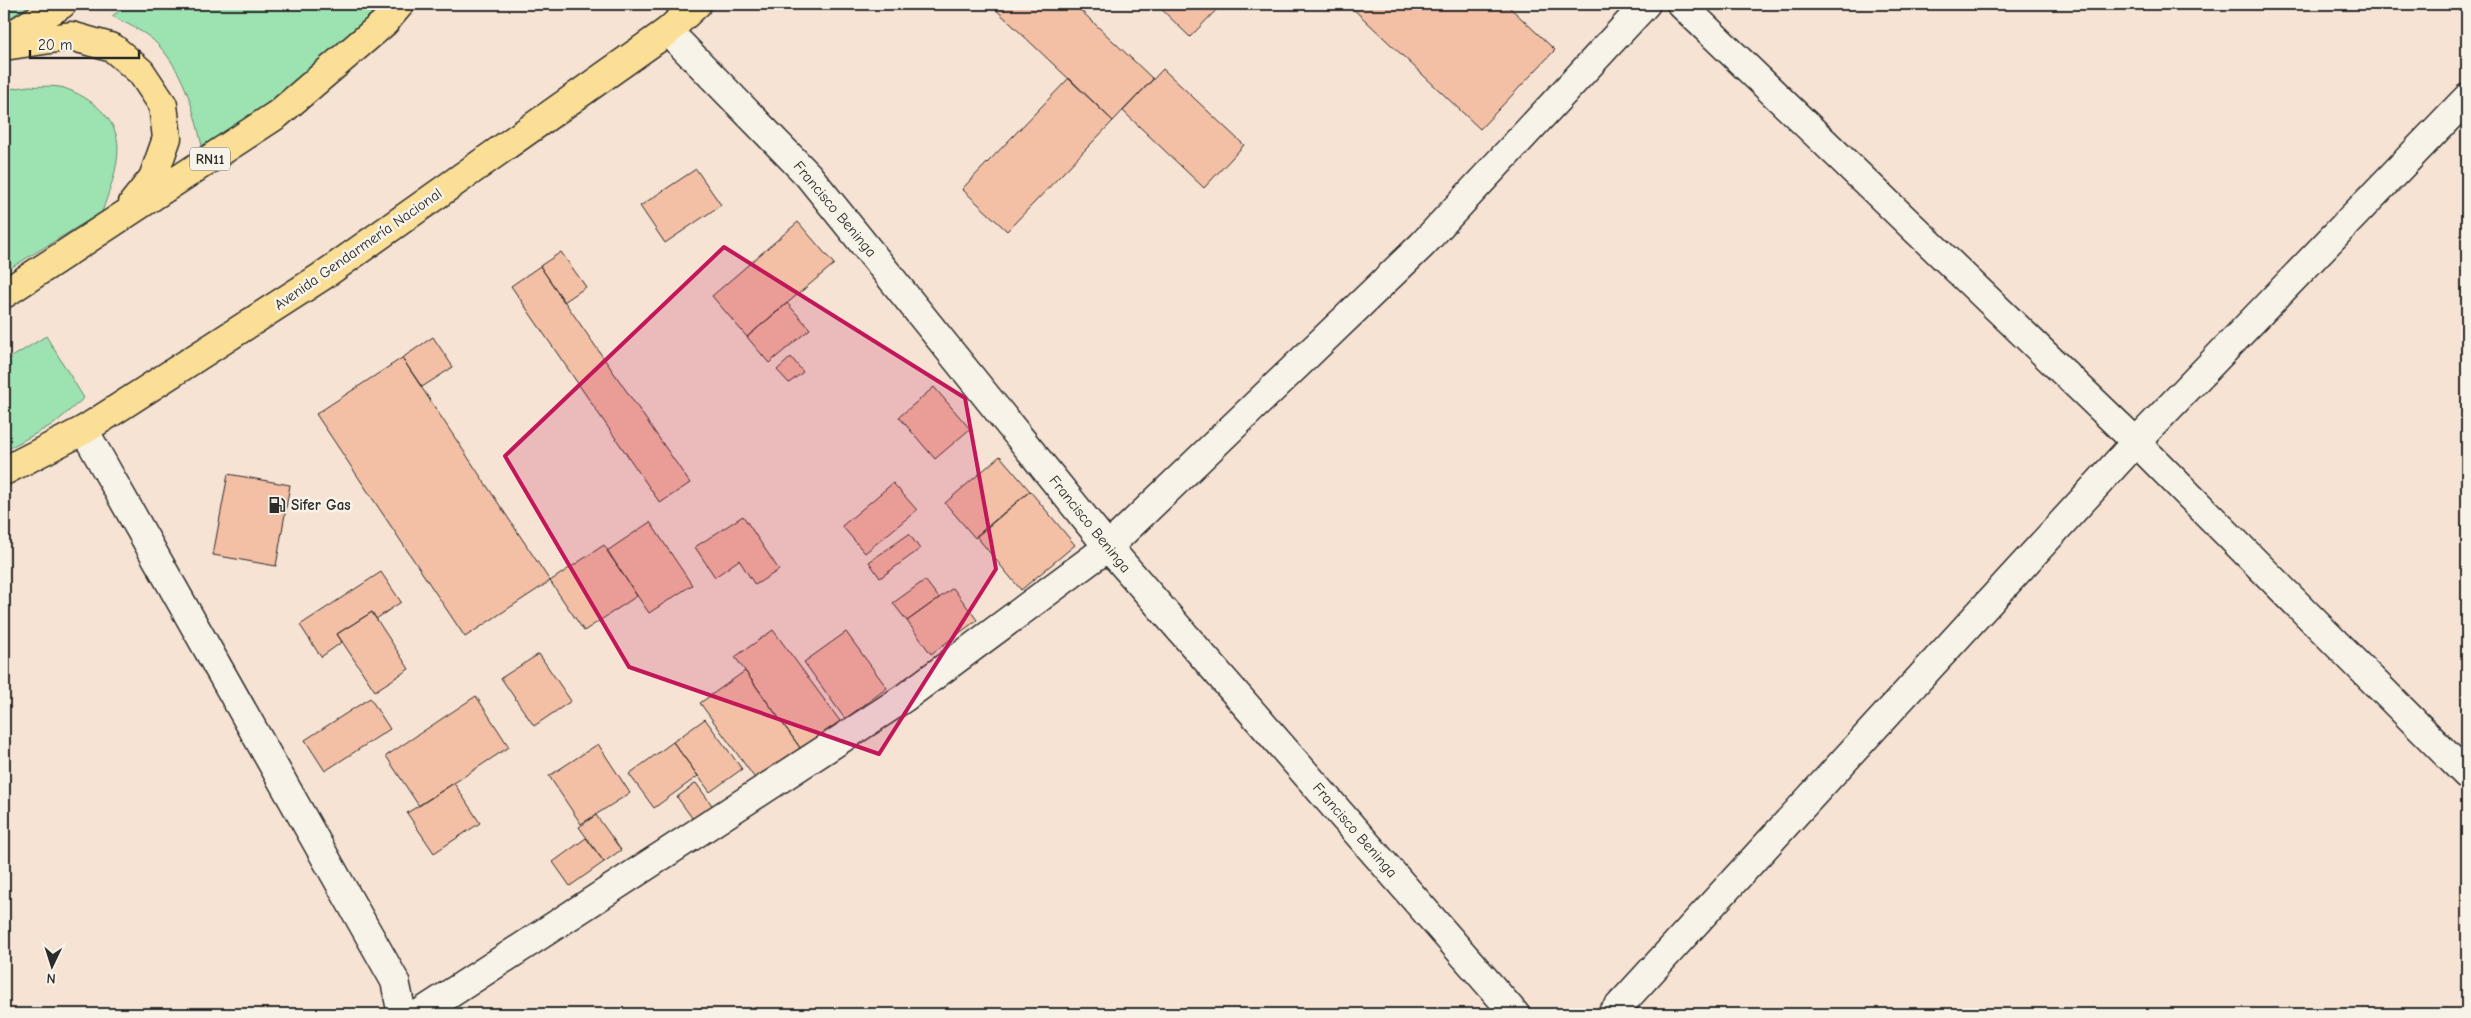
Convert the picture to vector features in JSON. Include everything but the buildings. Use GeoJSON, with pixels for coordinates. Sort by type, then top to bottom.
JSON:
{"type":"FeatureCollection","features":[{"type":"Feature","properties":{"kind":"main road"},"geometry":{"type":"LineString","coordinates":[[4,40],[62,4]]}},
{"type":"Feature","properties":{"kind":"main road","name":"RN11"},"geometry":{"type":"LineString","coordinates":[[4,294],[278,114],[384,22],[400,4]]}},
{"type":"Feature","properties":{"kind":"main road","name":"Avenida Gendarmería Nacional"},"geometry":{"type":"LineString","coordinates":[[4,471],[84,430],[320,277],[668,32],[697,4]]}},
{"type":"Feature","properties":{"kind":"main road"},"geometry":{"type":"LineString","coordinates":[[4,46],[71,36],[113,48],[141,72],[163,105],[167,138],[152,178],[121,218]]}},
{"type":"Feature","properties":{"kind":"street"},"geometry":{"type":"LineString","coordinates":[[419,1014],[904,698],[1108,547],[1422,245],[1646,4]]}},
{"type":"Feature","properties":{"kind":"street"},"geometry":{"type":"LineString","coordinates":[[1681,4],[2136,442],[2467,775]]}},
{"type":"Feature","properties":{"kind":"street","name":"Francisco Beninga"},"geometry":{"type":"LineString","coordinates":[[668,32],[808,174],[1108,547],[1515,1014]]}},
{"type":"Feature","properties":{"kind":"street"},"geometry":{"type":"LineString","coordinates":[[1612,1014],[2136,442],[2467,98]]}},
{"type":"Feature","properties":{"kind":"street"},"geometry":{"type":"LineString","coordinates":[[84,430],[395,981],[402,1014]]}},
{"type":"Feature","properties":{"kind":"highlighted area"},"geometry":{"type":"Polygon","coordinates":[[[724,247],[965,398],[996,569],[879,754],[629,667],[505,456],[724,247]]]}},
{"type":"Feature","properties":{"kind":"green space"},"geometry":{"type":"Polygon","coordinates":[[[4,4],[31,4],[4,22],[4,4]]]}},
{"type":"Feature","properties":{"kind":"green space"},"geometry":{"type":"Polygon","coordinates":[[[129,4],[380,4],[358,28],[271,103],[202,146],[185,88],[172,62],[152,39],[112,16],[129,4]]]}},
{"type":"Feature","properties":{"kind":"green space"},"geometry":{"type":"Polygon","coordinates":[[[29,86],[64,88],[93,103],[108,118],[113,127],[117,137],[118,156],[113,180],[102,212],[4,272],[4,90],[29,86]]]}},
{"type":"Feature","properties":{"kind":"green space"},"geometry":{"type":"Polygon","coordinates":[[[46,336],[84,398],[55,423],[4,451],[4,362],[46,336]]]}},
{"type":"Feature","properties":{"kind":"place","name":"Sifer Gas"},"geometry":{"type":"Point","coordinates":[277,505]}}]}
